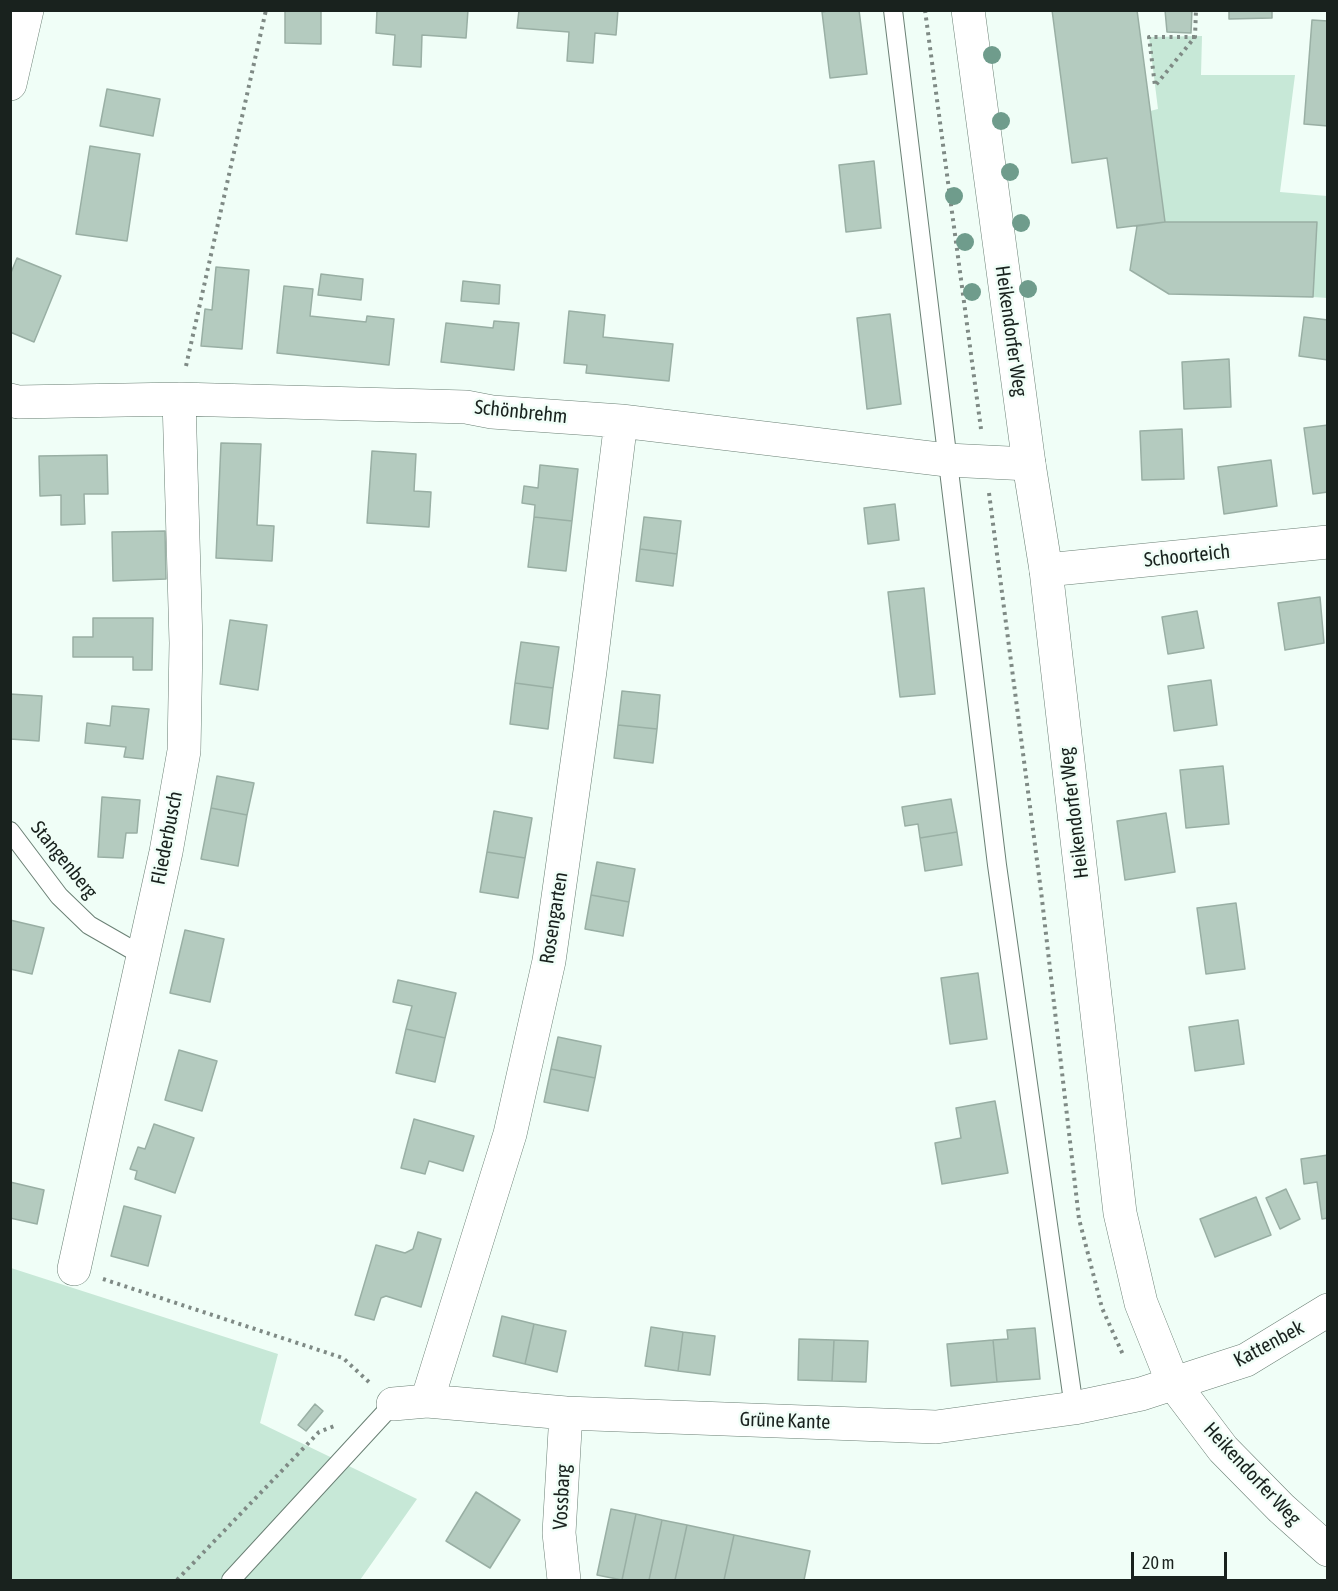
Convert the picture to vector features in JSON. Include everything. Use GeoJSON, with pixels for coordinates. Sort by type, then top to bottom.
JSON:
{"type":"FeatureCollection","features":[{"type":"Feature","properties":{"kind":"street"},"geometry":{"type":"LineString","coordinates":[[10,84],[27,10]]}},
{"type":"Feature","properties":{"kind":"street","name":"Heikendorfer Weg"},"geometry":{"type":"LineString","coordinates":[[968,10],[1029,464],[1046,570],[1120,1213],[1142,1303],[1173,1383],[1223,1449],[1281,1508],[1328,1550]]}},
{"type":"Feature","properties":{"kind":"street","name":"Schönbrehm"},"geometry":{"type":"LineString","coordinates":[[10,400],[18,402],[179,399],[466,407],[492,412],[621,421],[947,460],[1029,464]]}},
{"type":"Feature","properties":{"kind":"street","name":"Fliederbusch"},"geometry":{"type":"LineString","coordinates":[[74,1269],[166,852],[183,750],[186,643],[179,399]]}},
{"type":"Feature","properties":{"kind":"street","name":"Rosengarten"},"geometry":{"type":"LineString","coordinates":[[426,1401],[510,1134],[549,961],[590,671],[621,421]]}},
{"type":"Feature","properties":{"kind":"street","name":"Schoorteich"},"geometry":{"type":"LineString","coordinates":[[1046,570],[1328,542]]}},
{"type":"Feature","properties":{"kind":"street","name":"Kattenbek"},"geometry":{"type":"LineString","coordinates":[[1173,1383],[1246,1360],[1328,1311]]}},
{"type":"Feature","properties":{"kind":"street","name":"Grüne Kante"},"geometry":{"type":"LineString","coordinates":[[393,1404],[426,1401],[566,1413],[936,1427],[1074,1408],[1140,1394],[1173,1383]]}},
{"type":"Feature","properties":{"kind":"street","name":"Vossbarg"},"geometry":{"type":"LineString","coordinates":[[564,1581],[559,1533],[566,1413]]}},
{"type":"Feature","properties":{"kind":"lane"},"geometry":{"type":"LineString","coordinates":[[893,10],[996,865],[1074,1408]]}},
{"type":"Feature","properties":{"kind":"lane","name":"Stangenberg"},"geometry":{"type":"LineString","coordinates":[[10,831],[59,896],[89,925],[142,956]]}},
{"type":"Feature","properties":{"kind":"lane"},"geometry":{"type":"LineString","coordinates":[[231,1581],[393,1404]]}},
{"type":"Feature","properties":{"kind":"path"},"geometry":{"type":"LineString","coordinates":[[179,399],[266,10]]}},
{"type":"Feature","properties":{"kind":"path"},"geometry":{"type":"LineString","coordinates":[[1195,37],[1149,37],[1155,86],[1195,37],[1196,10]]}},
{"type":"Feature","properties":{"kind":"path"},"geometry":{"type":"LineString","coordinates":[[74,1269],[343,1358],[393,1404]]}},
{"type":"Feature","properties":{"kind":"path"},"geometry":{"type":"LineString","coordinates":[[177,1581],[318,1432],[340,1424]]}},
{"type":"Feature","properties":{"kind":"green space"},"geometry":{"type":"Polygon","coordinates":[[[1202,36],[1201,75],[1295,75],[1280,192],[1327,196],[1327,298],[1313,297],[1317,222],[1165,222],[1150,111],[1158,109],[1149,37],[1202,36]]]}},
{"type":"Feature","properties":{"kind":"green space"},"geometry":{"type":"Polygon","coordinates":[[[11,1268],[278,1354],[260,1423],[417,1499],[360,1580],[11,1580],[11,1268]]]}},
{"type":"Feature","properties":{"kind":"building"},"geometry":{"type":"Polygon","coordinates":[[[285,10],[321,10],[321,44],[285,43],[285,10]]]}},
{"type":"Feature","properties":{"kind":"building"},"geometry":{"type":"Polygon","coordinates":[[[377,10],[468,10],[466,38],[422,35],[421,67],[393,65],[395,35],[376,33],[377,10]]]}},
{"type":"Feature","properties":{"kind":"building"},"geometry":{"type":"Polygon","coordinates":[[[519,10],[618,10],[616,35],[595,33],[593,63],[567,61],[569,32],[517,28],[519,10]]]}},
{"type":"Feature","properties":{"kind":"building"},"geometry":{"type":"Polygon","coordinates":[[[859,10],[867,74],[830,78],[822,12],[859,10]]]}},
{"type":"Feature","properties":{"kind":"building"},"geometry":{"type":"Polygon","coordinates":[[[1052,10],[1137,10],[1165,222],[1117,228],[1107,158],[1072,163],[1052,10]]]}},
{"type":"Feature","properties":{"kind":"building"},"geometry":{"type":"Polygon","coordinates":[[[1165,10],[1192,10],[1191,33],[1167,32],[1165,10]]]}},
{"type":"Feature","properties":{"kind":"building"},"geometry":{"type":"Polygon","coordinates":[[[1229,10],[1272,10],[1272,18],[1229,19],[1229,10]]]}},
{"type":"Feature","properties":{"kind":"building"},"geometry":{"type":"Polygon","coordinates":[[[1312,20],[1328,21],[1328,126],[1304,124],[1312,20]]]}},
{"type":"Feature","properties":{"kind":"building"},"geometry":{"type":"Polygon","coordinates":[[[107,89],[160,99],[153,136],[100,126],[107,89]]]}},
{"type":"Feature","properties":{"kind":"building"},"geometry":{"type":"Polygon","coordinates":[[[90,146],[140,154],[127,241],[76,234],[90,146]]]}},
{"type":"Feature","properties":{"kind":"building"},"geometry":{"type":"Polygon","coordinates":[[[874,161],[881,228],[846,232],[839,165],[874,161]]]}},
{"type":"Feature","properties":{"kind":"building"},"geometry":{"type":"Polygon","coordinates":[[[1165,222],[1317,222],[1313,297],[1169,294],[1130,270],[1137,226],[1165,222]]]}},
{"type":"Feature","properties":{"kind":"building"},"geometry":{"type":"Polygon","coordinates":[[[17,258],[61,276],[34,342],[10,332],[10,275],[17,258]]]}},
{"type":"Feature","properties":{"kind":"building"},"geometry":{"type":"Polygon","coordinates":[[[216,267],[249,270],[242,349],[201,346],[205,309],[212,310],[216,267]]]}},
{"type":"Feature","properties":{"kind":"building"},"geometry":{"type":"Polygon","coordinates":[[[321,274],[363,279],[361,300],[318,295],[321,274]]]}},
{"type":"Feature","properties":{"kind":"building"},"geometry":{"type":"Polygon","coordinates":[[[463,281],[500,285],[499,304],[461,301],[463,281]]]}},
{"type":"Feature","properties":{"kind":"building"},"geometry":{"type":"Polygon","coordinates":[[[284,286],[313,289],[310,316],[366,322],[367,316],[394,319],[389,365],[277,353],[284,286]]]}},
{"type":"Feature","properties":{"kind":"building"},"geometry":{"type":"Polygon","coordinates":[[[569,311],[605,315],[603,337],[673,344],[669,381],[586,373],[587,365],[564,363],[569,311]]]}},
{"type":"Feature","properties":{"kind":"building"},"geometry":{"type":"Polygon","coordinates":[[[890,314],[901,404],[867,409],[857,318],[890,314]]]}},
{"type":"Feature","properties":{"kind":"building"},"geometry":{"type":"Polygon","coordinates":[[[1304,317],[1328,320],[1328,360],[1299,356],[1304,317]]]}},
{"type":"Feature","properties":{"kind":"building"},"geometry":{"type":"Polygon","coordinates":[[[494,321],[519,323],[514,370],[441,362],[446,323],[493,328],[494,321]]]}},
{"type":"Feature","properties":{"kind":"building"},"geometry":{"type":"Polygon","coordinates":[[[1229,359],[1231,407],[1184,409],[1182,362],[1229,359]]]}},
{"type":"Feature","properties":{"kind":"building"},"geometry":{"type":"Polygon","coordinates":[[[1328,425],[1328,492],[1313,494],[1304,428],[1328,425]]]}},
{"type":"Feature","properties":{"kind":"building"},"geometry":{"type":"Polygon","coordinates":[[[1182,429],[1184,479],[1142,480],[1140,431],[1182,429]]]}},
{"type":"Feature","properties":{"kind":"building"},"geometry":{"type":"Polygon","coordinates":[[[221,443],[261,444],[257,525],[274,526],[272,561],[216,558],[221,443]]]}},
{"type":"Feature","properties":{"kind":"building"},"geometry":{"type":"Polygon","coordinates":[[[372,451],[416,454],[414,491],[431,492],[429,527],[367,523],[372,451]]]}},
{"type":"Feature","properties":{"kind":"building"},"geometry":{"type":"Polygon","coordinates":[[[107,455],[108,494],[84,494],[85,524],[61,525],[61,495],[40,496],[39,456],[107,455]]]}},
{"type":"Feature","properties":{"kind":"building"},"geometry":{"type":"Polygon","coordinates":[[[1271,460],[1277,506],[1224,514],[1218,467],[1271,460]]]}},
{"type":"Feature","properties":{"kind":"building"},"geometry":{"type":"Polygon","coordinates":[[[540,465],[578,469],[572,521],[534,517],[535,505],[522,503],[524,486],[538,488],[540,465]]]}},
{"type":"Feature","properties":{"kind":"building"},"geometry":{"type":"Polygon","coordinates":[[[895,504],[899,540],[868,544],[864,508],[895,504]]]}},
{"type":"Feature","properties":{"kind":"building"},"geometry":{"type":"Polygon","coordinates":[[[534,517],[572,521],[566,571],[528,567],[534,517]]]}},
{"type":"Feature","properties":{"kind":"building"},"geometry":{"type":"Polygon","coordinates":[[[644,517],[681,521],[677,554],[640,549],[644,517]]]}},
{"type":"Feature","properties":{"kind":"building"},"geometry":{"type":"Polygon","coordinates":[[[165,531],[166,579],[113,581],[112,532],[165,531]]]}},
{"type":"Feature","properties":{"kind":"building"},"geometry":{"type":"Polygon","coordinates":[[[640,549],[677,554],[673,586],[636,581],[640,549]]]}},
{"type":"Feature","properties":{"kind":"building"},"geometry":{"type":"Polygon","coordinates":[[[924,588],[935,694],[900,697],[888,592],[924,588]]]}},
{"type":"Feature","properties":{"kind":"building"},"geometry":{"type":"Polygon","coordinates":[[[1320,597],[1324,643],[1285,650],[1278,603],[1320,597]]]}},
{"type":"Feature","properties":{"kind":"building"},"geometry":{"type":"Polygon","coordinates":[[[1197,611],[1204,648],[1168,654],[1162,617],[1197,611]]]}},
{"type":"Feature","properties":{"kind":"building"},"geometry":{"type":"Polygon","coordinates":[[[93,618],[153,618],[152,670],[133,670],[133,657],[73,657],[73,637],[93,637],[93,618]]]}},
{"type":"Feature","properties":{"kind":"building"},"geometry":{"type":"Polygon","coordinates":[[[230,620],[267,625],[258,690],[220,684],[230,620]]]}},
{"type":"Feature","properties":{"kind":"building"},"geometry":{"type":"Polygon","coordinates":[[[521,642],[559,647],[553,688],[515,683],[521,642]]]}},
{"type":"Feature","properties":{"kind":"building"},"geometry":{"type":"Polygon","coordinates":[[[1211,680],[1217,725],[1174,731],[1168,686],[1211,680]]]}},
{"type":"Feature","properties":{"kind":"building"},"geometry":{"type":"Polygon","coordinates":[[[515,683],[553,688],[548,729],[510,724],[515,683]]]}},
{"type":"Feature","properties":{"kind":"building"},"geometry":{"type":"Polygon","coordinates":[[[622,691],[660,695],[657,729],[618,725],[622,691]]]}},
{"type":"Feature","properties":{"kind":"building"},"geometry":{"type":"Polygon","coordinates":[[[10,694],[42,696],[39,741],[10,739],[10,694]]]}},
{"type":"Feature","properties":{"kind":"building"},"geometry":{"type":"Polygon","coordinates":[[[112,706],[149,709],[143,759],[124,757],[126,747],[85,743],[87,723],[110,726],[112,706]]]}},
{"type":"Feature","properties":{"kind":"building"},"geometry":{"type":"Polygon","coordinates":[[[618,725],[657,729],[653,763],[614,758],[618,725]]]}},
{"type":"Feature","properties":{"kind":"building"},"geometry":{"type":"Polygon","coordinates":[[[1223,766],[1229,824],[1186,828],[1180,770],[1223,766]]]}},
{"type":"Feature","properties":{"kind":"building"},"geometry":{"type":"Polygon","coordinates":[[[217,776],[254,783],[247,815],[211,808],[217,776]]]}},
{"type":"Feature","properties":{"kind":"building"},"geometry":{"type":"Polygon","coordinates":[[[102,797],[140,800],[137,833],[126,833],[123,858],[98,857],[102,797]]]}},
{"type":"Feature","properties":{"kind":"building"},"geometry":{"type":"Polygon","coordinates":[[[951,799],[957,832],[920,838],[918,824],[905,826],[902,807],[951,799]]]}},
{"type":"Feature","properties":{"kind":"building"},"geometry":{"type":"Polygon","coordinates":[[[211,808],[247,815],[238,866],[201,859],[211,808]]]}},
{"type":"Feature","properties":{"kind":"building"},"geometry":{"type":"Polygon","coordinates":[[[494,811],[532,818],[525,858],[487,852],[494,811]]]}},
{"type":"Feature","properties":{"kind":"building"},"geometry":{"type":"Polygon","coordinates":[[[1166,813],[1175,872],[1125,880],[1117,821],[1166,813]]]}},
{"type":"Feature","properties":{"kind":"building"},"geometry":{"type":"Polygon","coordinates":[[[957,832],[962,865],[925,871],[920,838],[957,832]]]}},
{"type":"Feature","properties":{"kind":"building"},"geometry":{"type":"Polygon","coordinates":[[[487,852],[525,858],[518,898],[480,892],[487,852]]]}},
{"type":"Feature","properties":{"kind":"building"},"geometry":{"type":"Polygon","coordinates":[[[597,862],[635,869],[629,902],[591,895],[597,862]]]}},
{"type":"Feature","properties":{"kind":"building"},"geometry":{"type":"Polygon","coordinates":[[[591,895],[629,902],[623,936],[585,929],[591,895]]]}},
{"type":"Feature","properties":{"kind":"building"},"geometry":{"type":"Polygon","coordinates":[[[1236,903],[1245,969],[1206,974],[1197,908],[1236,903]]]}},
{"type":"Feature","properties":{"kind":"building"},"geometry":{"type":"Polygon","coordinates":[[[10,920],[44,928],[32,974],[10,969],[10,920]]]}},
{"type":"Feature","properties":{"kind":"building"},"geometry":{"type":"Polygon","coordinates":[[[185,930],[224,939],[210,1002],[170,993],[185,930]]]}},
{"type":"Feature","properties":{"kind":"building"},"geometry":{"type":"Polygon","coordinates":[[[978,973],[987,1039],[950,1044],[941,978],[978,973]]]}},
{"type":"Feature","properties":{"kind":"building"},"geometry":{"type":"Polygon","coordinates":[[[398,980],[456,993],[445,1038],[406,1029],[412,1006],[393,1002],[398,980]]]}},
{"type":"Feature","properties":{"kind":"building"},"geometry":{"type":"Polygon","coordinates":[[[1238,1020],[1244,1064],[1195,1071],[1189,1027],[1238,1020]]]}},
{"type":"Feature","properties":{"kind":"building"},"geometry":{"type":"Polygon","coordinates":[[[406,1029],[445,1038],[435,1082],[396,1073],[406,1029]]]}},
{"type":"Feature","properties":{"kind":"building"},"geometry":{"type":"Polygon","coordinates":[[[558,1037],[601,1046],[595,1078],[551,1069],[558,1037]]]}},
{"type":"Feature","properties":{"kind":"building"},"geometry":{"type":"Polygon","coordinates":[[[179,1050],[217,1061],[202,1111],[165,1100],[179,1050]]]}},
{"type":"Feature","properties":{"kind":"building"},"geometry":{"type":"Polygon","coordinates":[[[551,1069],[595,1078],[588,1111],[544,1102],[551,1069]]]}},
{"type":"Feature","properties":{"kind":"building"},"geometry":{"type":"Polygon","coordinates":[[[995,1101],[1008,1173],[942,1184],[935,1143],[961,1138],[956,1108],[995,1101]]]}},
{"type":"Feature","properties":{"kind":"building"},"geometry":{"type":"Polygon","coordinates":[[[414,1119],[474,1136],[463,1171],[429,1161],[425,1174],[401,1168],[414,1119]]]}},
{"type":"Feature","properties":{"kind":"building"},"geometry":{"type":"Polygon","coordinates":[[[154,1124],[194,1138],[175,1193],[135,1179],[137,1171],[130,1169],[138,1147],[145,1149],[154,1124]]]}},
{"type":"Feature","properties":{"kind":"building"},"geometry":{"type":"Polygon","coordinates":[[[1328,1155],[1328,1218],[1322,1219],[1317,1182],[1304,1184],[1301,1159],[1328,1155]]]}},
{"type":"Feature","properties":{"kind":"building"},"geometry":{"type":"Polygon","coordinates":[[[10,1182],[44,1190],[37,1224],[10,1218],[10,1182]]]}},
{"type":"Feature","properties":{"kind":"building"},"geometry":{"type":"Polygon","coordinates":[[[1286,1189],[1300,1219],[1280,1229],[1266,1198],[1286,1189]]]}},
{"type":"Feature","properties":{"kind":"building"},"geometry":{"type":"Polygon","coordinates":[[[1256,1197],[1271,1235],[1215,1257],[1200,1219],[1256,1197]]]}},
{"type":"Feature","properties":{"kind":"building"},"geometry":{"type":"Polygon","coordinates":[[[124,1206],[161,1216],[148,1266],[111,1256],[124,1206]]]}},
{"type":"Feature","properties":{"kind":"building"},"geometry":{"type":"Polygon","coordinates":[[[418,1232],[441,1239],[421,1307],[386,1296],[381,1298],[374,1320],[355,1315],[376,1245],[405,1253],[413,1249],[418,1232]]]}},
{"type":"Feature","properties":{"kind":"building"},"geometry":{"type":"Polygon","coordinates":[[[502,1316],[534,1324],[525,1364],[493,1356],[502,1316]]]}},
{"type":"Feature","properties":{"kind":"building"},"geometry":{"type":"Polygon","coordinates":[[[534,1324],[566,1331],[557,1372],[525,1364],[534,1324]]]}},
{"type":"Feature","properties":{"kind":"building"},"geometry":{"type":"Polygon","coordinates":[[[651,1327],[683,1332],[678,1371],[645,1366],[651,1327]]]}},
{"type":"Feature","properties":{"kind":"building"},"geometry":{"type":"Polygon","coordinates":[[[1035,1328],[1040,1379],[997,1382],[993,1340],[1008,1339],[1007,1330],[1035,1328]]]}},
{"type":"Feature","properties":{"kind":"building"},"geometry":{"type":"Polygon","coordinates":[[[683,1332],[715,1336],[710,1375],[678,1371],[683,1332]]]}},
{"type":"Feature","properties":{"kind":"building"},"geometry":{"type":"Polygon","coordinates":[[[799,1339],[834,1340],[832,1381],[798,1380],[799,1339]]]}},
{"type":"Feature","properties":{"kind":"building"},"geometry":{"type":"Polygon","coordinates":[[[834,1340],[868,1341],[866,1382],[832,1381],[834,1340]]]}},
{"type":"Feature","properties":{"kind":"building"},"geometry":{"type":"Polygon","coordinates":[[[993,1340],[997,1382],[951,1386],[947,1344],[993,1340]]]}},
{"type":"Feature","properties":{"kind":"building"},"geometry":{"type":"Polygon","coordinates":[[[315,1404],[323,1411],[306,1431],[298,1425],[315,1404]]]}},
{"type":"Feature","properties":{"kind":"building"},"geometry":{"type":"Polygon","coordinates":[[[476,1492],[520,1520],[490,1568],[446,1541],[476,1492]]]}},
{"type":"Feature","properties":{"kind":"building"},"geometry":{"type":"Polygon","coordinates":[[[611,1509],[636,1514],[622,1580],[597,1575],[611,1509]]]}},
{"type":"Feature","properties":{"kind":"building"},"geometry":{"type":"Polygon","coordinates":[[[636,1514],[662,1520],[649,1580],[622,1580],[636,1514]]]}},
{"type":"Feature","properties":{"kind":"building"},"geometry":{"type":"Polygon","coordinates":[[[662,1520],[687,1525],[675,1580],[649,1580],[662,1520]]]}},
{"type":"Feature","properties":{"kind":"building"},"geometry":{"type":"Polygon","coordinates":[[[687,1525],[734,1535],[724,1580],[675,1580],[687,1525]]]}},
{"type":"Feature","properties":{"kind":"building"},"geometry":{"type":"Polygon","coordinates":[[[734,1535],[810,1551],[804,1580],[724,1580],[734,1535]]]}}]}
